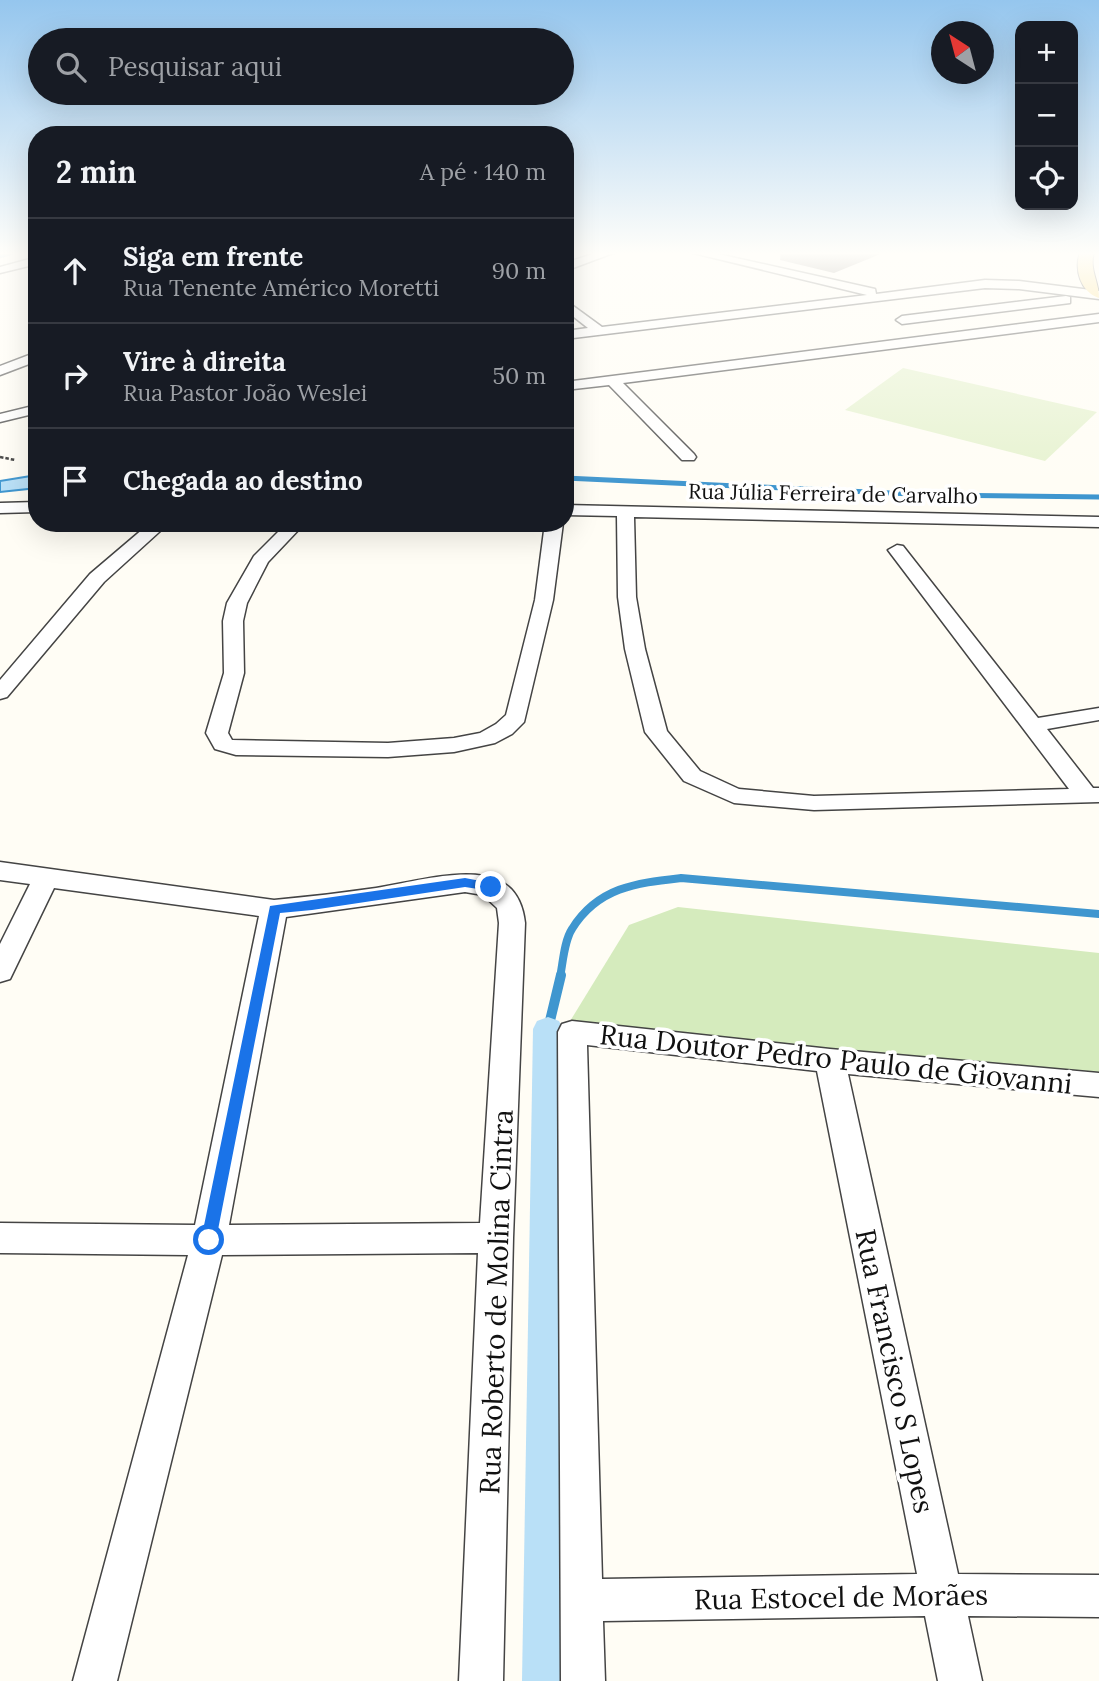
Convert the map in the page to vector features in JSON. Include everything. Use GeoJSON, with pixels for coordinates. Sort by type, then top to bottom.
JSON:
{"type":"FeatureCollection","features":[{"type":"Feature","properties":{"kind":"street"},"geometry":{"type":"LineString","coordinates":[[574,334],[604,330]]}},
{"type":"Feature","properties":{"kind":"street"},"geometry":{"type":"LineString","coordinates":[[574,385],[1001,330]]}},
{"type":"Feature","properties":{"kind":"street"},"geometry":{"type":"LineString","coordinates":[[0,371],[28,360]]}},
{"type":"Feature","properties":{"kind":"street"},"geometry":{"type":"LineString","coordinates":[[612,380],[688,457]]}},
{"type":"Feature","properties":{"kind":"street"},"geometry":{"type":"LineString","coordinates":[[0,418],[28,411]]}},
{"type":"Feature","properties":{"kind":"street"},"geometry":{"type":"LineString","coordinates":[[0,508],[28,507]]}},
{"type":"Feature","properties":{"kind":"street","name":"Rua Júlia Ferreira de Carvalho"},"geometry":{"type":"LineString","coordinates":[[574,510],[1099,522]]}},
{"type":"Feature","properties":{"kind":"street"},"geometry":{"type":"LineString","coordinates":[[625,512],[627,597],[635,649],[656,732],[692,776],[734,796],[814,803],[1093,795]]}},
{"type":"Feature","properties":{"kind":"street"},"geometry":{"type":"LineString","coordinates":[[0,693],[97,578],[151,532]]}},
{"type":"Feature","properties":{"kind":"street"},"geometry":{"type":"LineString","coordinates":[[288,532],[260,560],[237,603],[233,621],[234,673],[218,733],[223,744],[236,748],[401,749],[454,745],[487,738],[504,729],[516,717],[544,600],[554,532]]}},
{"type":"Feature","properties":{"kind":"street"},"geometry":{"type":"LineString","coordinates":[[897,551],[1032,725],[1093,795]]}},
{"type":"Feature","properties":{"kind":"street"},"geometry":{"type":"LineString","coordinates":[[1032,725],[1099,714]]}},
{"type":"Feature","properties":{"kind":"street"},"geometry":{"type":"LineString","coordinates":[[0,871],[274,909],[209,1240],[95,1681]]}},
{"type":"Feature","properties":{"kind":"street"},"geometry":{"type":"LineString","coordinates":[[0,972],[45,879]]}},
{"type":"Feature","properties":{"kind":"street","name":"Rua Roberto de Molina Cintra"},"geometry":{"type":"LineString","coordinates":[[274,909],[312,906],[465,883],[491,887],[502,894],[510,905],[512,923],[496,1238],[481,1681]]}},
{"type":"Feature","properties":{"kind":"street","name":"Rua Doutor Pedro Paulo de Giovanni"},"geometry":{"type":"LineString","coordinates":[[582,1600],[572,1032],[1099,1085]]}},
{"type":"Feature","properties":{"kind":"street","name":"Rua Francisco S Lopes"},"geometry":{"type":"LineString","coordinates":[[830,1060],[960,1681]]}},
{"type":"Feature","properties":{"kind":"street"},"geometry":{"type":"LineString","coordinates":[[0,1238],[496,1238]]}},
{"type":"Feature","properties":{"kind":"street","name":"Rua Estocel de Morães"},"geometry":{"type":"LineString","coordinates":[[582,1600],[942,1595],[1099,1596]]}},
{"type":"Feature","properties":{"kind":"street"},"geometry":{"type":"LineString","coordinates":[[582,1600],[583,1681]]}},
{"type":"Feature","properties":{"kind":"path"},"geometry":{"type":"LineString","coordinates":[[0,457],[15,460]]}},
{"type":"Feature","properties":{"kind":"green space"},"geometry":{"type":"Polygon","coordinates":[[[903,368],[1097,412],[1045,461],[845,410],[903,368]]]}},
{"type":"Feature","properties":{"kind":"green space"},"geometry":{"type":"Polygon","coordinates":[[[678,907],[1099,953],[1099,1085],[564,1031],[629,925],[678,907]]]}},
{"type":"Feature","properties":{"kind":"water"},"geometry":{"type":"Polygon","coordinates":[[[28,476],[28,489],[0,492],[0,481],[28,476]]]}},
{"type":"Feature","properties":{"kind":"waterway"},"geometry":{"type":"LineString","coordinates":[[574,478],[933,495],[1099,497]]}},
{"type":"Feature","properties":{"kind":"waterway"},"geometry":{"type":"LineString","coordinates":[[560,977],[569,934],[582,915],[594,904],[634,885],[681,878],[1099,914]]}},
{"type":"Feature","properties":{"kind":"waterway"},"geometry":{"type":"LineString","coordinates":[[548,1029],[561,975]]}},
{"type":"Feature","properties":{"kind":"waterway"},"geometry":{"type":"LineString","coordinates":[[545,1681],[548,1029]]}},
{"type":"Feature","properties":{"kind":"route"},"geometry":{"type":"LineString","coordinates":[[209,1240],[274,909],[312,906],[465,883],[491,887]]}}]}
